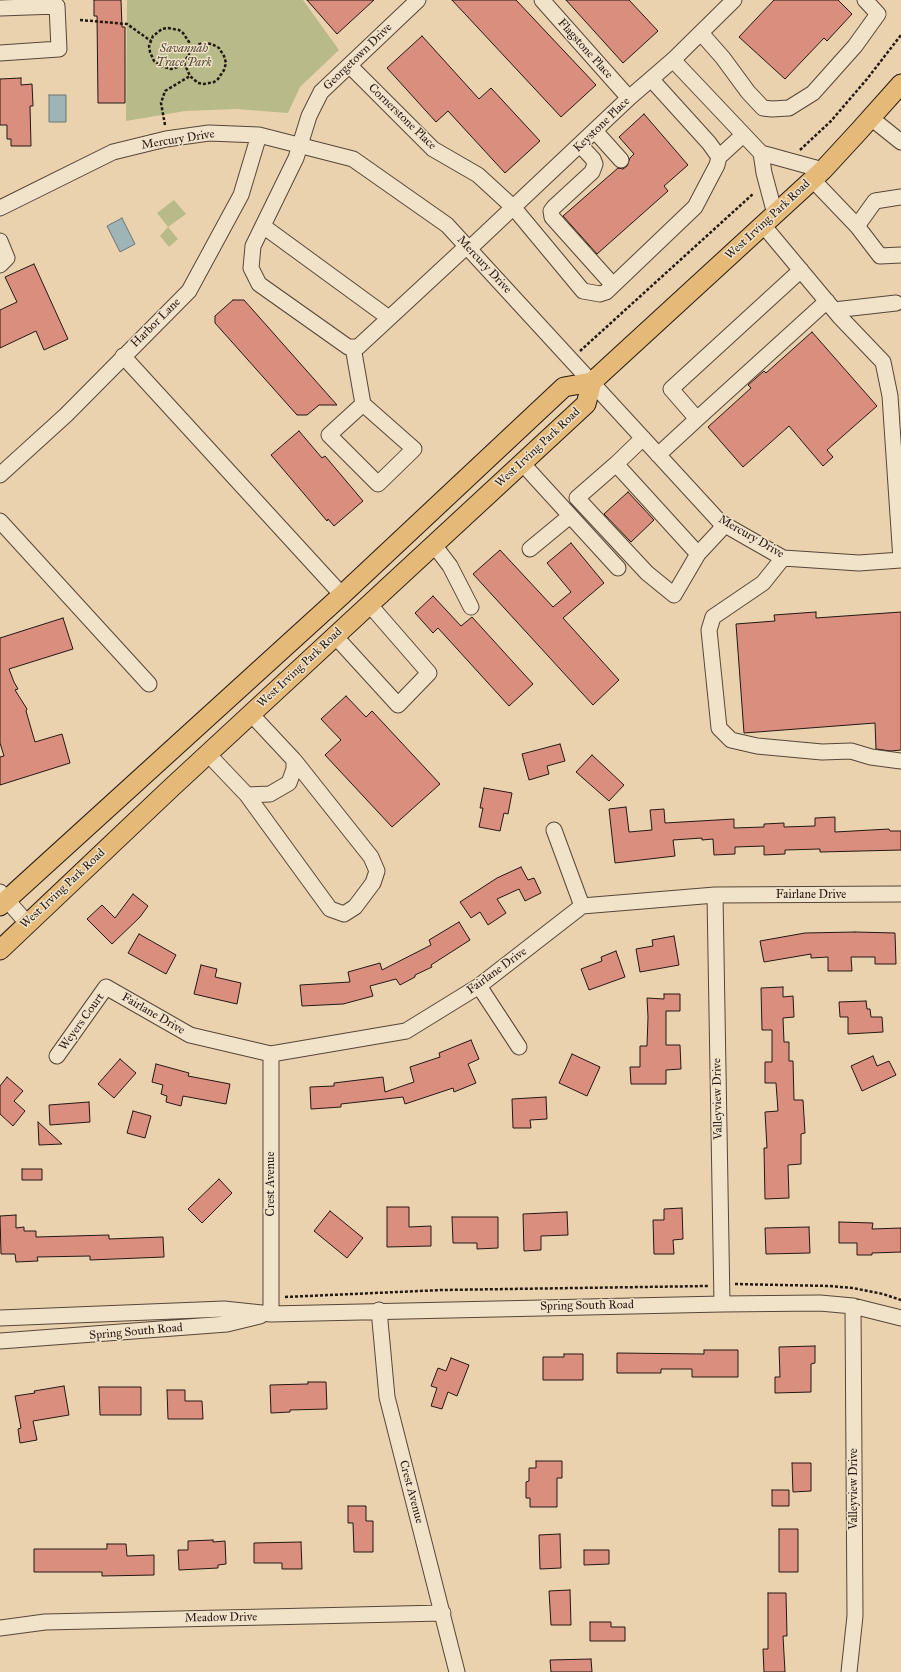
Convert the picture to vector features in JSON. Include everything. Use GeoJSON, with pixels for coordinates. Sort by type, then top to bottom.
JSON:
{"type":"FeatureCollection","features":[{"type":"Feature","properties":{"kind":"main road","name":"West Irving Park Road"},"geometry":{"type":"LineString","coordinates":[[0,950],[208,754],[586,404],[592,382],[817,174],[871,118],[901,84]]}},
{"type":"Feature","properties":{"kind":"main road","name":"West Irving Park Road"},"geometry":{"type":"LineString","coordinates":[[2,899],[342,595],[564,386],[592,382]]}},
{"type":"Feature","properties":{"kind":"street","name":"Georgetown Drive"},"geometry":{"type":"LineString","coordinates":[[353,347],[348,347],[259,284],[251,268],[253,246],[296,158],[309,116],[321,92],[418,0]]}},
{"type":"Feature","properties":{"kind":"street","name":"Flagstone Place"},"geometry":{"type":"LineString","coordinates":[[542,0],[629,98]]}},
{"type":"Feature","properties":{"kind":"street","name":"Keystone Place"},"geometry":{"type":"LineString","coordinates":[[353,347],[358,347],[514,208],[629,98],[673,60],[734,0]]}},
{"type":"Feature","properties":{"kind":"street"},"geometry":{"type":"LineString","coordinates":[[701,33],[723,58],[748,92],[763,108],[788,108],[813,93],[855,46],[878,14],[865,0]]}},
{"type":"Feature","properties":{"kind":"street"},"geometry":{"type":"LineString","coordinates":[[0,8],[57,6],[59,49],[0,53]]}},
{"type":"Feature","properties":{"kind":"street"},"geometry":{"type":"LineString","coordinates":[[673,60],[761,153],[790,160],[817,174],[880,256],[901,255]]}},
{"type":"Feature","properties":{"kind":"street","name":"Cornerstone Place"},"geometry":{"type":"LineString","coordinates":[[350,66],[433,149],[478,175],[514,208],[584,291],[600,294],[606,292],[612,284]]}},
{"type":"Feature","properties":{"kind":"street"},"geometry":{"type":"LineString","coordinates":[[651,79],[709,143],[719,158]]}},
{"type":"Feature","properties":{"kind":"street"},"geometry":{"type":"LineString","coordinates":[[871,118],[901,142]]}},
{"type":"Feature","properties":{"kind":"street"},"geometry":{"type":"LineString","coordinates":[[595,131],[621,160]]}},
{"type":"Feature","properties":{"kind":"street","name":"Mercury Drive"},"geometry":{"type":"LineString","coordinates":[[1,203],[113,152],[166,139],[209,133],[259,135],[301,144],[353,159],[447,226],[720,522],[783,558],[859,563],[901,560]]}},
{"type":"Feature","properties":{"kind":"street","name":"Harbor Lane"},"geometry":{"type":"LineString","coordinates":[[0,475],[66,415],[189,291],[241,194],[259,135]]}},
{"type":"Feature","properties":{"kind":"street"},"geometry":{"type":"LineString","coordinates":[[580,145],[593,159],[595,164],[592,172],[554,207],[551,211],[552,217],[612,284],[695,208],[717,165],[719,158],[743,135]]}},
{"type":"Feature","properties":{"kind":"street"},"geometry":{"type":"LineString","coordinates":[[761,153],[766,182],[769,219],[801,270],[831,306],[883,362],[890,396],[901,560]]}},
{"type":"Feature","properties":{"kind":"street"},"geometry":{"type":"LineString","coordinates":[[857,226],[875,201],[901,197]]}},
{"type":"Feature","properties":{"kind":"street"},"geometry":{"type":"LineString","coordinates":[[263,226],[389,318]]}},
{"type":"Feature","properties":{"kind":"street"},"geometry":{"type":"LineString","coordinates":[[0,241],[7,258],[0,265]]}},
{"type":"Feature","properties":{"kind":"street"},"geometry":{"type":"LineString","coordinates":[[697,419],[671,389],[801,270]]}},
{"type":"Feature","properties":{"kind":"street"},"geometry":{"type":"LineString","coordinates":[[658,455],[697,419],[831,306],[896,303]]}},
{"type":"Feature","properties":{"kind":"street"},"geometry":{"type":"LineString","coordinates":[[353,347],[363,404],[414,449],[378,484],[329,435],[363,404]]}},
{"type":"Feature","properties":{"kind":"street"},"geometry":{"type":"LineString","coordinates":[[123,356],[342,595]]}},
{"type":"Feature","properties":{"kind":"street"},"geometry":{"type":"LineString","coordinates":[[643,438],[577,498],[647,573],[674,595],[698,554],[725,525]]}},
{"type":"Feature","properties":{"kind":"street"},"geometry":{"type":"LineString","coordinates":[[522,464],[618,568]]}},
{"type":"Feature","properties":{"kind":"street"},"geometry":{"type":"LineString","coordinates":[[616,464],[698,554]]}},
{"type":"Feature","properties":{"kind":"street"},"geometry":{"type":"LineString","coordinates":[[530,549],[570,516]]}},
{"type":"Feature","properties":{"kind":"street"},"geometry":{"type":"LineString","coordinates":[[0,521],[149,684]]}},
{"type":"Feature","properties":{"kind":"street"},"geometry":{"type":"LineString","coordinates":[[434,545],[450,566],[471,607]]}},
{"type":"Feature","properties":{"kind":"street"},"geometry":{"type":"LineString","coordinates":[[783,558],[763,583],[713,617],[709,630],[719,728],[731,740],[757,746],[822,752],[851,751],[901,762]]}},
{"type":"Feature","properties":{"kind":"street"},"geometry":{"type":"LineString","coordinates":[[335,636],[398,705],[429,673],[369,604]]}},
{"type":"Feature","properties":{"kind":"street"},"geometry":{"type":"LineString","coordinates":[[208,754],[248,795],[330,909],[344,914],[355,907],[373,883],[377,871],[371,857],[294,760],[251,714]]}},
{"type":"Feature","properties":{"kind":"street"},"geometry":{"type":"LineString","coordinates":[[248,795],[270,794],[289,783],[294,769],[294,760]]}},
{"type":"Feature","properties":{"kind":"street"},"geometry":{"type":"LineString","coordinates":[[554,830],[582,906]]}},
{"type":"Feature","properties":{"kind":"street","name":"Fairlane Drive"},"geometry":{"type":"LineString","coordinates":[[106,987],[190,1035],[271,1054],[406,1030],[478,986],[582,906],[715,895],[901,894]]}},
{"type":"Feature","properties":{"kind":"street","name":"Valleyview Drive"},"geometry":{"type":"LineString","coordinates":[[715,895],[722,1304]]}},
{"type":"Feature","properties":{"kind":"street"},"geometry":{"type":"LineString","coordinates":[[2,899],[27,923]]}},
{"type":"Feature","properties":{"kind":"street"},"geometry":{"type":"LineString","coordinates":[[478,986],[520,1047]]}},
{"type":"Feature","properties":{"kind":"street","name":"Weyers Court"},"geometry":{"type":"LineString","coordinates":[[57,1056],[106,987]]}},
{"type":"Feature","properties":{"kind":"street","name":"Crest Avenue"},"geometry":{"type":"LineString","coordinates":[[271,1054],[271,1314]]}},
{"type":"Feature","properties":{"kind":"street","name":"Spring South Road"},"geometry":{"type":"LineString","coordinates":[[0,1318],[224,1309],[271,1314],[379,1310],[820,1303],[853,1306],[901,1318]]}},
{"type":"Feature","properties":{"kind":"street","name":"Valleyview Drive"},"geometry":{"type":"LineString","coordinates":[[849,1672],[855,1616],[853,1306]]}},
{"type":"Feature","properties":{"kind":"street","name":"Crest Avenue"},"geometry":{"type":"LineString","coordinates":[[379,1310],[387,1398],[457,1672]]}},
{"type":"Feature","properties":{"kind":"street","name":"Spring South Road"},"geometry":{"type":"LineString","coordinates":[[0,1341],[228,1324],[271,1314]]}},
{"type":"Feature","properties":{"kind":"street","name":"Meadow Drive"},"geometry":{"type":"LineString","coordinates":[[0,1628],[45,1622],[443,1613]]}},
{"type":"Feature","properties":{"kind":"path"},"geometry":{"type":"LineString","coordinates":[[80,20],[127,24],[151,41]]}},
{"type":"Feature","properties":{"kind":"path"},"geometry":{"type":"LineString","coordinates":[[184,63],[190,76],[198,83],[204,84],[214,82],[222,75],[226,63],[222,52],[212,44],[202,43],[192,48],[190,52],[184,63],[171,69],[161,66],[156,63],[150,52],[153,36],[162,29],[174,28],[187,37],[190,52]]}},
{"type":"Feature","properties":{"kind":"path"},"geometry":{"type":"LineString","coordinates":[[790,160],[830,121],[867,79],[901,35]]}},
{"type":"Feature","properties":{"kind":"path"},"geometry":{"type":"LineString","coordinates":[[166,139],[161,103],[165,91],[190,76]]}},
{"type":"Feature","properties":{"kind":"path"},"geometry":{"type":"LineString","coordinates":[[571,360],[766,182]]}},
{"type":"Feature","properties":{"kind":"path"},"geometry":{"type":"LineString","coordinates":[[271,1297],[442,1290],[745,1284],[853,1288],[883,1294],[901,1300]]}},
{"type":"Feature","properties":{"kind":"green space","name":"Savannah Trace Park"},"geometry":{"type":"Polygon","coordinates":[[[127,0],[303,0],[339,50],[300,87],[288,113],[236,109],[185,111],[126,121],[127,0]]]}},
{"type":"Feature","properties":{"kind":"green space"},"geometry":{"type":"Polygon","coordinates":[[[174,200],[186,214],[168,227],[157,213],[174,200]]]}},
{"type":"Feature","properties":{"kind":"green space"},"geometry":{"type":"Polygon","coordinates":[[[168,227],[178,239],[169,247],[160,236],[168,227]]]}},
{"type":"Feature","properties":{"kind":"shaded area"},"geometry":{"type":"Polygon","coordinates":[[[49,95],[66,95],[66,122],[49,122],[49,95]]]}},
{"type":"Feature","properties":{"kind":"shaded area"},"geometry":{"type":"Polygon","coordinates":[[[122,218],[135,244],[120,252],[107,226],[122,218]]]}},
{"type":"Feature","properties":{"kind":"building"},"geometry":{"type":"Polygon","coordinates":[[[94,0],[121,0],[122,27],[125,27],[125,103],[98,103],[97,16],[94,16],[94,0]]]}},
{"type":"Feature","properties":{"kind":"building"},"geometry":{"type":"Polygon","coordinates":[[[307,0],[374,0],[337,34],[307,0]]]}},
{"type":"Feature","properties":{"kind":"building"},"geometry":{"type":"Polygon","coordinates":[[[452,0],[516,0],[596,85],[561,117],[452,0]]]}},
{"type":"Feature","properties":{"kind":"building"},"geometry":{"type":"Polygon","coordinates":[[[566,0],[629,0],[658,31],[623,63],[566,0]]]}},
{"type":"Feature","properties":{"kind":"building"},"geometry":{"type":"Polygon","coordinates":[[[774,0],[838,0],[852,14],[827,41],[824,38],[785,79],[739,37],[774,0]]]}},
{"type":"Feature","properties":{"kind":"building"},"geometry":{"type":"Polygon","coordinates":[[[422,36],[479,99],[491,88],[540,141],[505,173],[448,111],[436,122],[387,68],[422,36]]]}},
{"type":"Feature","properties":{"kind":"building"},"geometry":{"type":"Polygon","coordinates":[[[21,78],[21,85],[32,84],[33,106],[30,106],[31,146],[11,146],[11,139],[7,139],[7,125],[0,125],[0,79],[21,78]]]}},
{"type":"Feature","properties":{"kind":"building"},"geometry":{"type":"Polygon","coordinates":[[[644,114],[688,165],[664,186],[668,191],[597,254],[563,216],[618,168],[623,169],[627,166],[630,158],[634,154],[619,137],[644,114]]]}},
{"type":"Feature","properties":{"kind":"building"},"geometry":{"type":"Polygon","coordinates":[[[34,264],[68,339],[44,350],[36,331],[0,348],[0,310],[17,302],[5,277],[34,264]]]}},
{"type":"Feature","properties":{"kind":"building"},"geometry":{"type":"Polygon","coordinates":[[[233,300],[244,300],[337,405],[319,405],[307,415],[297,415],[215,323],[215,316],[233,300]]]}},
{"type":"Feature","properties":{"kind":"building"},"geometry":{"type":"Polygon","coordinates":[[[812,332],[877,406],[827,450],[833,457],[823,466],[789,426],[743,467],[708,427],[751,388],[748,385],[764,371],[766,373],[812,332]]]}},
{"type":"Feature","properties":{"kind":"building"},"geometry":{"type":"Polygon","coordinates":[[[299,431],[322,458],[325,456],[363,501],[334,526],[328,519],[327,521],[271,455],[299,431]]]}},
{"type":"Feature","properties":{"kind":"building"},"geometry":{"type":"Polygon","coordinates":[[[628,492],[654,520],[631,542],[604,514],[628,492]]]}},
{"type":"Feature","properties":{"kind":"building"},"geometry":{"type":"Polygon","coordinates":[[[571,543],[604,583],[563,618],[619,680],[593,705],[473,574],[500,550],[553,607],[571,592],[547,563],[571,543]]]}},
{"type":"Feature","properties":{"kind":"building"},"geometry":{"type":"Polygon","coordinates":[[[433,596],[461,626],[472,617],[533,684],[509,706],[438,628],[433,633],[415,613],[433,596]]]}},
{"type":"Feature","properties":{"kind":"building"},"geometry":{"type":"Polygon","coordinates":[[[816,612],[816,618],[901,612],[901,750],[891,751],[876,749],[875,723],[744,733],[736,624],[775,621],[774,615],[816,612]]]}},
{"type":"Feature","properties":{"kind":"building"},"geometry":{"type":"Polygon","coordinates":[[[63,618],[73,649],[9,669],[18,689],[15,690],[27,709],[26,711],[35,742],[62,734],[70,763],[0,785],[0,757],[4,756],[0,743],[0,638],[63,618]]]}},
{"type":"Feature","properties":{"kind":"building"},"geometry":{"type":"Polygon","coordinates":[[[346,696],[366,717],[372,711],[440,784],[392,827],[325,755],[341,740],[321,719],[346,696]]]}},
{"type":"Feature","properties":{"kind":"building"},"geometry":{"type":"Polygon","coordinates":[[[560,744],[565,761],[547,766],[549,774],[529,780],[522,754],[560,744]]]}},
{"type":"Feature","properties":{"kind":"building"},"geometry":{"type":"Polygon","coordinates":[[[592,755],[624,785],[609,801],[576,772],[592,755]]]}},
{"type":"Feature","properties":{"kind":"building"},"geometry":{"type":"Polygon","coordinates":[[[484,788],[512,793],[508,814],[504,813],[500,831],[479,827],[483,808],[480,808],[484,788]]]}},
{"type":"Feature","properties":{"kind":"building"},"geometry":{"type":"Polygon","coordinates":[[[626,807],[629,832],[652,830],[650,810],[664,809],[665,823],[734,819],[734,828],[764,827],[764,824],[784,823],[784,827],[815,826],[815,818],[835,817],[835,832],[889,829],[890,831],[901,831],[901,850],[820,852],[820,849],[785,850],[785,854],[764,855],[764,846],[735,847],[735,854],[714,855],[713,839],[702,840],[702,838],[673,840],[675,856],[615,863],[609,809],[626,807]]]}},
{"type":"Feature","properties":{"kind":"building"},"geometry":{"type":"Polygon","coordinates":[[[521,867],[528,880],[534,878],[541,893],[525,901],[519,889],[497,899],[506,913],[488,925],[480,912],[471,918],[460,902],[497,878],[521,867]]]}},
{"type":"Feature","properties":{"kind":"building"},"geometry":{"type":"Polygon","coordinates":[[[133,894],[148,906],[140,917],[112,944],[87,919],[102,905],[115,918],[133,894]]]}},
{"type":"Feature","properties":{"kind":"building"},"geometry":{"type":"Polygon","coordinates":[[[459,922],[470,940],[431,965],[432,967],[415,975],[415,977],[400,985],[396,979],[370,986],[373,996],[343,1004],[302,1006],[300,985],[350,982],[348,972],[380,963],[382,970],[431,945],[429,940],[459,922]]]}},
{"type":"Feature","properties":{"kind":"building"},"geometry":{"type":"Polygon","coordinates":[[[805,933],[895,933],[896,964],[875,964],[875,957],[851,957],[852,971],[828,971],[828,957],[811,958],[811,954],[764,962],[760,941],[805,933]]]}},
{"type":"Feature","properties":{"kind":"building"},"geometry":{"type":"Polygon","coordinates":[[[139,934],[176,955],[166,974],[128,953],[139,934]]]}},
{"type":"Feature","properties":{"kind":"building"},"geometry":{"type":"Polygon","coordinates":[[[674,936],[679,965],[640,972],[636,949],[653,946],[652,940],[674,936]]]}},
{"type":"Feature","properties":{"kind":"building"},"geometry":{"type":"Polygon","coordinates":[[[616,951],[625,977],[589,990],[581,969],[602,961],[601,957],[616,951]]]}},
{"type":"Feature","properties":{"kind":"building"},"geometry":{"type":"Polygon","coordinates":[[[201,965],[217,969],[215,977],[241,983],[237,1004],[194,994],[201,965]]]}},
{"type":"Feature","properties":{"kind":"building"},"geometry":{"type":"Polygon","coordinates":[[[783,987],[783,997],[793,996],[794,1017],[783,1018],[784,1042],[789,1042],[789,1061],[793,1061],[794,1100],[803,1100],[805,1133],[801,1134],[801,1164],[788,1165],[789,1198],[765,1199],[764,1148],[767,1148],[765,1112],[778,1111],[776,1083],[765,1083],[765,1062],[772,1062],[772,1030],[762,1030],[761,988],[783,987]]]}},
{"type":"Feature","properties":{"kind":"building"},"geometry":{"type":"Polygon","coordinates":[[[664,994],[680,994],[680,1011],[666,1011],[666,1045],[680,1045],[681,1069],[666,1070],[666,1084],[631,1084],[630,1067],[640,1067],[640,1046],[647,1046],[647,998],[664,999],[664,994]]]}},
{"type":"Feature","properties":{"kind":"building"},"geometry":{"type":"Polygon","coordinates":[[[866,1001],[867,1009],[870,1009],[871,1017],[882,1017],[883,1032],[848,1034],[848,1017],[840,1017],[839,1002],[866,1001]]]}},
{"type":"Feature","properties":{"kind":"building"},"geometry":{"type":"Polygon","coordinates":[[[471,1040],[479,1059],[468,1064],[476,1083],[454,1092],[453,1088],[405,1104],[403,1097],[341,1104],[341,1107],[311,1109],[310,1087],[334,1086],[334,1083],[383,1077],[385,1092],[414,1082],[410,1067],[440,1057],[439,1053],[471,1040]]]}},
{"type":"Feature","properties":{"kind":"building"},"geometry":{"type":"Polygon","coordinates":[[[572,1054],[600,1067],[587,1096],[559,1083],[572,1054]]]}},
{"type":"Feature","properties":{"kind":"building"},"geometry":{"type":"Polygon","coordinates":[[[873,1056],[877,1066],[889,1061],[896,1075],[862,1091],[851,1066],[873,1056]]]}},
{"type":"Feature","properties":{"kind":"building"},"geometry":{"type":"Polygon","coordinates":[[[120,1059],[136,1073],[114,1098],[98,1084],[120,1059]]]}},
{"type":"Feature","properties":{"kind":"building"},"geometry":{"type":"Polygon","coordinates":[[[156,1064],[189,1073],[188,1076],[230,1084],[226,1104],[183,1096],[181,1106],[166,1102],[167,1096],[161,1094],[163,1085],[152,1082],[156,1064]]]}},
{"type":"Feature","properties":{"kind":"building"},"geometry":{"type":"Polygon","coordinates":[[[7,1077],[23,1091],[14,1101],[25,1111],[13,1126],[0,1114],[0,1086],[7,1077]]]}},
{"type":"Feature","properties":{"kind":"building"},"geometry":{"type":"Polygon","coordinates":[[[546,1097],[547,1119],[530,1120],[531,1128],[513,1128],[512,1099],[546,1097]]]}},
{"type":"Feature","properties":{"kind":"building"},"geometry":{"type":"Polygon","coordinates":[[[89,1102],[90,1122],[50,1125],[49,1105],[89,1102]]]}},
{"type":"Feature","properties":{"kind":"building"},"geometry":{"type":"Polygon","coordinates":[[[133,1111],[151,1116],[145,1138],[127,1133],[133,1111]]]}},
{"type":"Feature","properties":{"kind":"building"},"geometry":{"type":"Polygon","coordinates":[[[38,1122],[62,1144],[39,1145],[38,1122]]]}},
{"type":"Feature","properties":{"kind":"building"},"geometry":{"type":"Polygon","coordinates":[[[22,1169],[42,1169],[42,1180],[22,1180],[22,1169]]]}},
{"type":"Feature","properties":{"kind":"building"},"geometry":{"type":"Polygon","coordinates":[[[219,1179],[232,1193],[202,1223],[188,1209],[219,1179]]]}},
{"type":"Feature","properties":{"kind":"building"},"geometry":{"type":"Polygon","coordinates":[[[387,1207],[409,1207],[409,1227],[431,1226],[431,1246],[387,1247],[387,1207]]]}},
{"type":"Feature","properties":{"kind":"building"},"geometry":{"type":"Polygon","coordinates":[[[682,1208],[683,1239],[673,1240],[674,1254],[654,1254],[653,1220],[664,1220],[664,1209],[682,1208]]]}},
{"type":"Feature","properties":{"kind":"building"},"geometry":{"type":"Polygon","coordinates":[[[330,1211],[363,1238],[347,1258],[314,1231],[330,1211]]]}},
{"type":"Feature","properties":{"kind":"building"},"geometry":{"type":"Polygon","coordinates":[[[567,1212],[568,1235],[541,1236],[541,1250],[524,1251],[523,1214],[567,1212]]]}},
{"type":"Feature","properties":{"kind":"building"},"geometry":{"type":"Polygon","coordinates":[[[16,1215],[16,1228],[24,1227],[24,1231],[36,1231],[36,1237],[109,1235],[109,1239],[163,1237],[164,1257],[90,1260],[90,1256],[37,1257],[38,1261],[16,1262],[15,1254],[1,1254],[0,1216],[16,1215]]]}},
{"type":"Feature","properties":{"kind":"building"},"geometry":{"type":"Polygon","coordinates":[[[452,1217],[498,1217],[498,1248],[477,1249],[477,1243],[453,1243],[452,1217]]]}},
{"type":"Feature","properties":{"kind":"building"},"geometry":{"type":"Polygon","coordinates":[[[839,1222],[873,1223],[872,1229],[901,1228],[901,1252],[857,1255],[857,1243],[839,1243],[839,1222]]]}},
{"type":"Feature","properties":{"kind":"building"},"geometry":{"type":"Polygon","coordinates":[[[809,1227],[810,1253],[766,1254],[765,1228],[809,1227]]]}},
{"type":"Feature","properties":{"kind":"building"},"geometry":{"type":"Polygon","coordinates":[[[815,1346],[815,1363],[811,1364],[811,1392],[775,1393],[775,1377],[780,1377],[779,1347],[815,1346]]]}},
{"type":"Feature","properties":{"kind":"building"},"geometry":{"type":"Polygon","coordinates":[[[704,1350],[738,1350],[738,1377],[692,1377],[692,1369],[661,1369],[661,1373],[617,1373],[617,1353],[704,1354],[704,1350]]]}},
{"type":"Feature","properties":{"kind":"building"},"geometry":{"type":"Polygon","coordinates":[[[564,1354],[583,1354],[583,1380],[543,1380],[543,1357],[564,1357],[564,1354]]]}},
{"type":"Feature","properties":{"kind":"building"},"geometry":{"type":"Polygon","coordinates":[[[451,1358],[469,1365],[457,1396],[448,1392],[442,1409],[431,1406],[437,1388],[431,1386],[438,1368],[446,1371],[451,1358]]]}},
{"type":"Feature","properties":{"kind":"building"},"geometry":{"type":"Polygon","coordinates":[[[308,1382],[326,1382],[327,1409],[290,1410],[290,1412],[271,1413],[270,1385],[308,1384],[308,1382]]]}},
{"type":"Feature","properties":{"kind":"building"},"geometry":{"type":"Polygon","coordinates":[[[64,1386],[69,1415],[33,1421],[37,1440],[20,1443],[18,1429],[21,1428],[15,1396],[64,1386]]]}},
{"type":"Feature","properties":{"kind":"building"},"geometry":{"type":"Polygon","coordinates":[[[99,1387],[141,1387],[141,1415],[100,1415],[99,1387]]]}},
{"type":"Feature","properties":{"kind":"building"},"geometry":{"type":"Polygon","coordinates":[[[167,1390],[185,1390],[185,1401],[202,1401],[203,1419],[168,1419],[167,1390]]]}},
{"type":"Feature","properties":{"kind":"building"},"geometry":{"type":"Polygon","coordinates":[[[536,1461],[562,1461],[562,1478],[557,1478],[557,1507],[530,1507],[530,1498],[526,1498],[526,1482],[529,1481],[529,1468],[536,1468],[536,1461]]]}},
{"type":"Feature","properties":{"kind":"building"},"geometry":{"type":"Polygon","coordinates":[[[792,1463],[811,1463],[811,1491],[793,1492],[792,1463]]]}},
{"type":"Feature","properties":{"kind":"building"},"geometry":{"type":"Polygon","coordinates":[[[772,1490],[789,1490],[789,1506],[772,1506],[772,1490]]]}},
{"type":"Feature","properties":{"kind":"building"},"geometry":{"type":"Polygon","coordinates":[[[348,1506],[366,1506],[366,1521],[373,1521],[373,1552],[354,1552],[353,1523],[348,1523],[348,1506]]]}},
{"type":"Feature","properties":{"kind":"building"},"geometry":{"type":"Polygon","coordinates":[[[779,1529],[798,1529],[798,1572],[779,1572],[779,1529]]]}},
{"type":"Feature","properties":{"kind":"building"},"geometry":{"type":"Polygon","coordinates":[[[560,1534],[561,1568],[540,1569],[539,1535],[560,1534]]]}},
{"type":"Feature","properties":{"kind":"building"},"geometry":{"type":"Polygon","coordinates":[[[213,1540],[213,1542],[225,1541],[226,1564],[218,1565],[218,1568],[179,1570],[178,1550],[188,1550],[188,1541],[213,1540]]]}},
{"type":"Feature","properties":{"kind":"building"},"geometry":{"type":"Polygon","coordinates":[[[301,1542],[302,1569],[282,1569],[282,1563],[254,1563],[254,1543],[301,1542]]]}},
{"type":"Feature","properties":{"kind":"building"},"geometry":{"type":"Polygon","coordinates":[[[107,1544],[126,1544],[127,1556],[154,1555],[154,1575],[102,1576],[102,1572],[34,1572],[34,1549],[107,1549],[107,1544]]]}},
{"type":"Feature","properties":{"kind":"building"},"geometry":{"type":"Polygon","coordinates":[[[584,1550],[609,1550],[609,1564],[584,1565],[584,1550]]]}},
{"type":"Feature","properties":{"kind":"building"},"geometry":{"type":"Polygon","coordinates":[[[570,1590],[571,1625],[551,1625],[549,1591],[570,1590]]]}},
{"type":"Feature","properties":{"kind":"building"},"geometry":{"type":"Polygon","coordinates":[[[768,1593],[786,1593],[787,1636],[783,1636],[785,1672],[764,1672],[763,1649],[768,1649],[768,1593]]]}},
{"type":"Feature","properties":{"kind":"building"},"geometry":{"type":"Polygon","coordinates":[[[590,1622],[611,1622],[611,1627],[625,1627],[625,1641],[590,1641],[590,1622]]]}},
{"type":"Feature","properties":{"kind":"building"},"geometry":{"type":"Polygon","coordinates":[[[591,1659],[592,1672],[551,1672],[550,1660],[591,1659]]]}}]}
